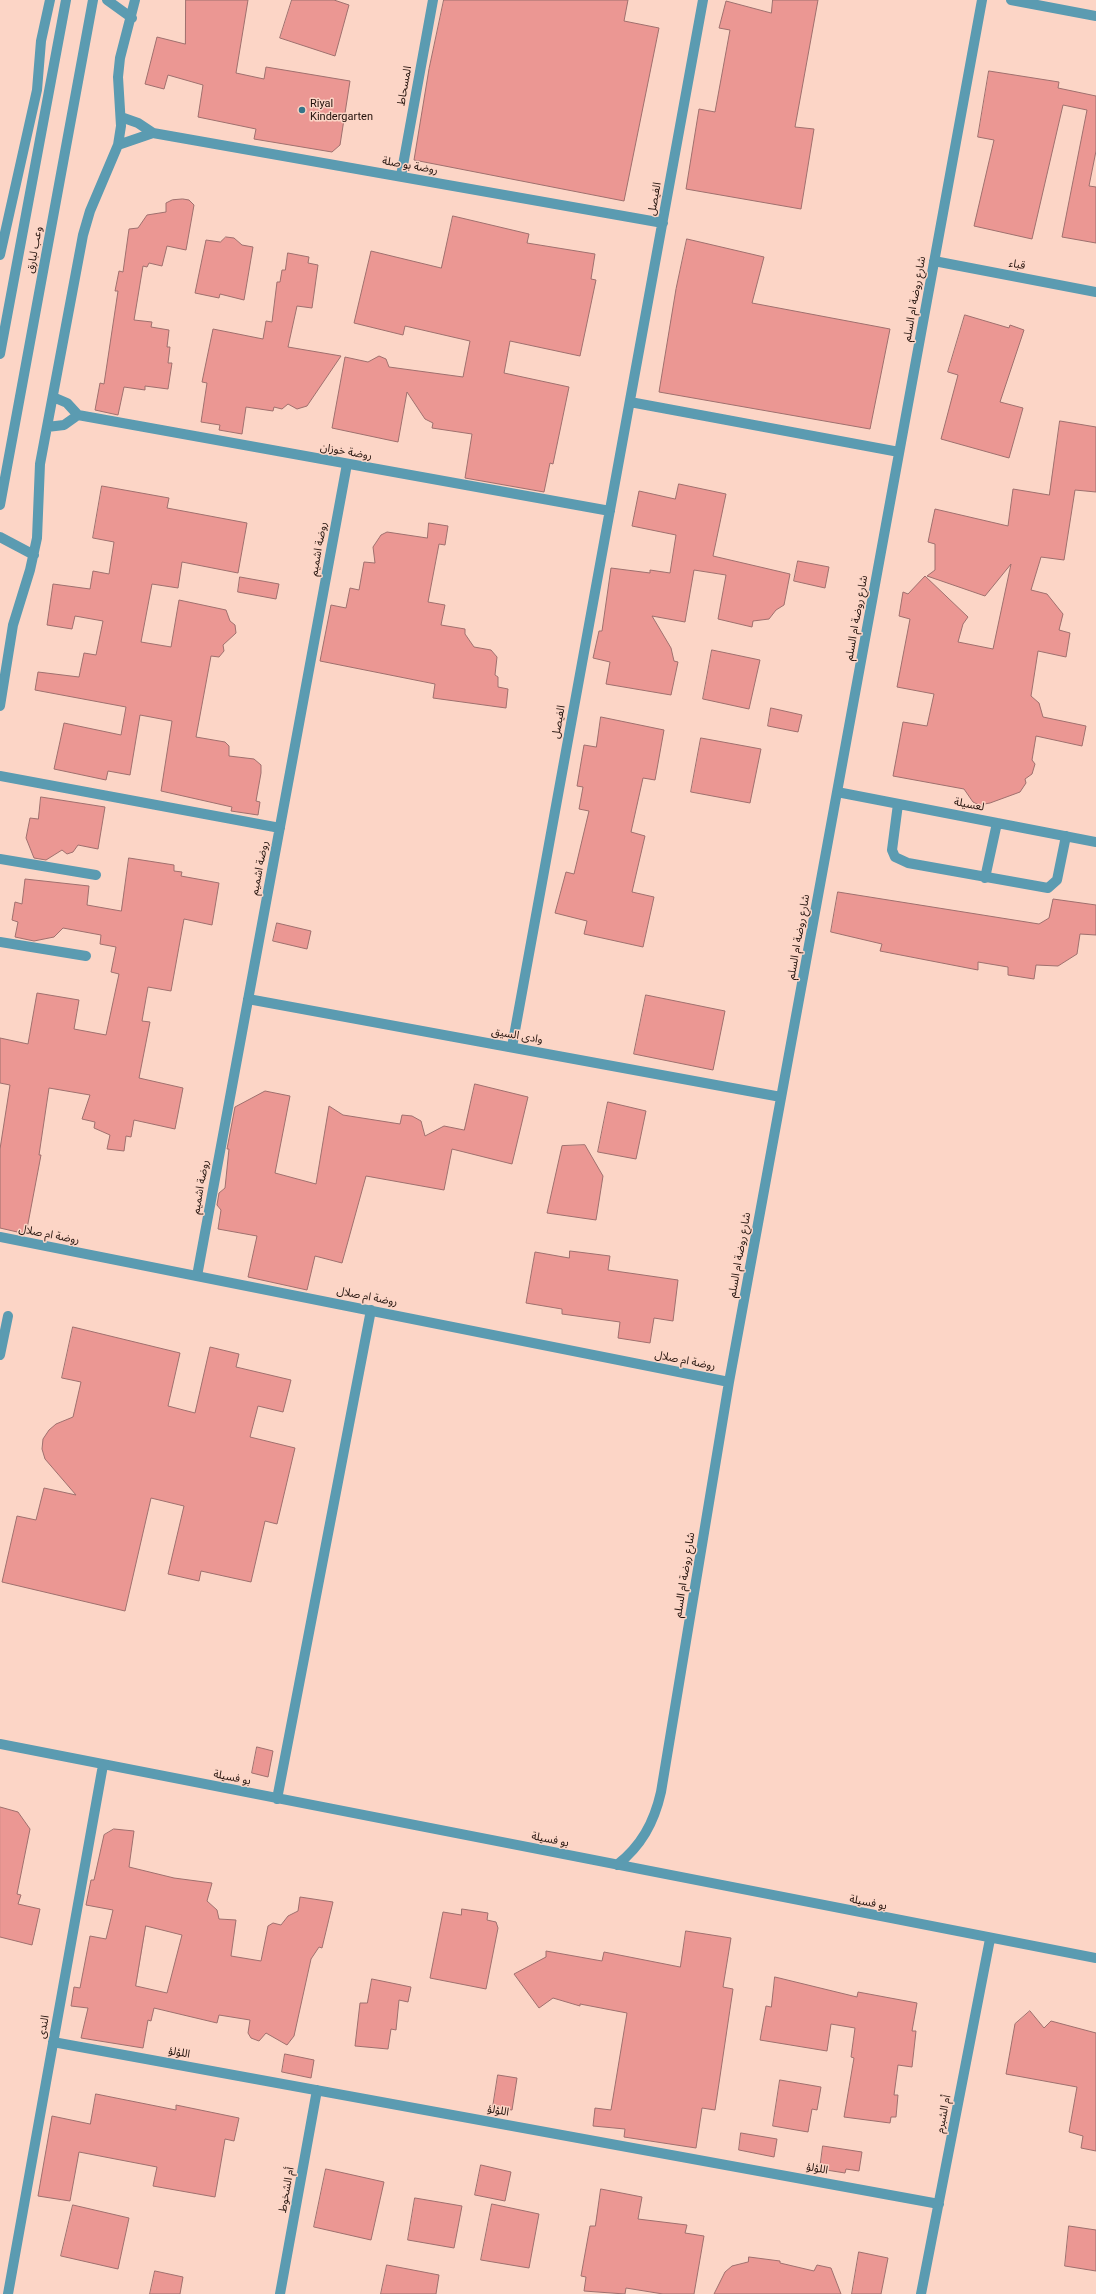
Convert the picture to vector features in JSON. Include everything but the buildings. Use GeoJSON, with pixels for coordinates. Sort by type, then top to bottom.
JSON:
{"type":"FeatureCollection","features":[{"type":"Feature","properties":{"kind":"street"},"geometry":{"type":"LineString","coordinates":[[0,255],[37,90],[41,41],[50,0]]}},
{"type":"Feature","properties":{"kind":"street"},"geometry":{"type":"LineString","coordinates":[[45,23],[61,0]]}},
{"type":"Feature","properties":{"kind":"street","name":"وعب لبارق"},"geometry":{"type":"LineString","coordinates":[[0,354],[66,0]]}},
{"type":"Feature","properties":{"kind":"street","name":"وعب لبارق"},"geometry":{"type":"LineString","coordinates":[[0,505],[93,0]]}},
{"type":"Feature","properties":{"kind":"street"},"geometry":{"type":"LineString","coordinates":[[107,0],[132,18]]}},
{"type":"Feature","properties":{"kind":"street"},"geometry":{"type":"LineString","coordinates":[[0,706],[13,625],[34,555],[38,527],[38,484],[47,427],[83,235],[90,211],[118,145],[121,118],[118,77],[120,58],[132,18],[135,0]]}},
{"type":"Feature","properties":{"kind":"street","name":"المسحاط"},"geometry":{"type":"LineString","coordinates":[[401,176],[433,0]]}},
{"type":"Feature","properties":{"kind":"street","name":"الفيصل"},"geometry":{"type":"LineString","coordinates":[[512,1047],[703,0]]}},
{"type":"Feature","properties":{"kind":"street","name":"شارع روضة ام السلم"},"geometry":{"type":"LineString","coordinates":[[617,1865],[628,1856],[646,1833],[658,1807],[729,1382],[982,0]]}},
{"type":"Feature","properties":{"kind":"street"},"geometry":{"type":"LineString","coordinates":[[1011,0],[1096,16]]}},
{"type":"Feature","properties":{"kind":"street"},"geometry":{"type":"LineString","coordinates":[[121,118],[138,123],[153,133]]}},
{"type":"Feature","properties":{"kind":"street"},"geometry":{"type":"LineString","coordinates":[[118,145],[153,133]]}},
{"type":"Feature","properties":{"kind":"street","name":"روضة بو صلة"},"geometry":{"type":"LineString","coordinates":[[153,133],[662,223]]}},
{"type":"Feature","properties":{"kind":"street","name":"قباء"},"geometry":{"type":"LineString","coordinates":[[934,261],[1096,292]]}},
{"type":"Feature","properties":{"kind":"street"},"geometry":{"type":"LineString","coordinates":[[47,427],[64,425],[78,415],[68,403],[53,397]]}},
{"type":"Feature","properties":{"kind":"street"},"geometry":{"type":"LineString","coordinates":[[630,402],[899,452]]}},
{"type":"Feature","properties":{"kind":"street","name":"روضة خوزان"},"geometry":{"type":"LineString","coordinates":[[78,415],[610,511]]}},
{"type":"Feature","properties":{"kind":"street","name":"روضة اشميم"},"geometry":{"type":"LineString","coordinates":[[197,1276],[347,464]]}},
{"type":"Feature","properties":{"kind":"street"},"geometry":{"type":"LineString","coordinates":[[0,537],[34,555]]}},
{"type":"Feature","properties":{"kind":"street"},"geometry":{"type":"LineString","coordinates":[[0,776],[280,828]]}},
{"type":"Feature","properties":{"kind":"street","name":"لعسيلة"},"geometry":{"type":"LineString","coordinates":[[837,792],[1096,842]]}},
{"type":"Feature","properties":{"kind":"street"},"geometry":{"type":"LineString","coordinates":[[898,804],[891,843],[895,856],[908,863],[986,878],[1042,888],[1053,885],[1059,875],[1066,836]]}},
{"type":"Feature","properties":{"kind":"street"},"geometry":{"type":"LineString","coordinates":[[986,878],[997,823]]}},
{"type":"Feature","properties":{"kind":"street"},"geometry":{"type":"LineString","coordinates":[[0,859],[96,875]]}},
{"type":"Feature","properties":{"kind":"street"},"geometry":{"type":"LineString","coordinates":[[0,942],[86,956]]}},
{"type":"Feature","properties":{"kind":"street","name":"وادى السيق"},"geometry":{"type":"LineString","coordinates":[[248,998],[781,1097]]}},
{"type":"Feature","properties":{"kind":"street","name":"روضة ام صلال"},"geometry":{"type":"LineString","coordinates":[[0,1237],[729,1382]]}},
{"type":"Feature","properties":{"kind":"street"},"geometry":{"type":"LineString","coordinates":[[277,1799],[371,1310]]}},
{"type":"Feature","properties":{"kind":"street"},"geometry":{"type":"LineString","coordinates":[[0,1355],[8,1316]]}},
{"type":"Feature","properties":{"kind":"street","name":"بو فسيلة"},"geometry":{"type":"LineString","coordinates":[[0,1744],[990,1939],[1096,1958]]}},
{"type":"Feature","properties":{"kind":"street","name":"الندى"},"geometry":{"type":"LineString","coordinates":[[8,2294],[103,1764]]}},
{"type":"Feature","properties":{"kind":"street","name":"أم الشبرم"},"geometry":{"type":"LineString","coordinates":[[921,2294],[990,1939]]}},
{"type":"Feature","properties":{"kind":"street","name":"اللؤلؤ"},"geometry":{"type":"LineString","coordinates":[[53,2042],[939,2204]]}},
{"type":"Feature","properties":{"kind":"street","name":"أم الشخوط"},"geometry":{"type":"LineString","coordinates":[[280,2294],[317,2090]]}},
{"type":"Feature","properties":{"kind":"place","name":"Riyal Kindergarten"},"geometry":{"type":"Point","coordinates":[302,110]}}]}
